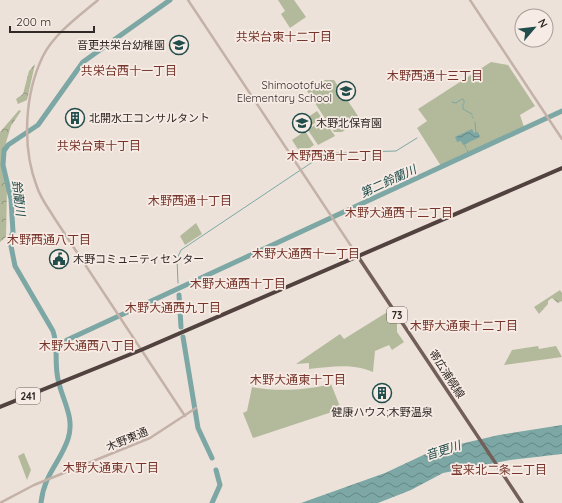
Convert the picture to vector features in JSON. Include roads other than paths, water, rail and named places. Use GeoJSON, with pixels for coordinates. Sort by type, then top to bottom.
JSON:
{"type":"FeatureCollection","features":[{"type":"Feature","properties":{"kind":"highway","name":"241"},"geometry":{"type":"LineString","coordinates":[[0,408],[141,350],[562,168]]}},
{"type":"Feature","properties":{"kind":"main road","name":"帯広浦幌線"},"geometry":{"type":"LineString","coordinates":[[358,255],[522,503]]}},
{"type":"Feature","properties":{"kind":"street"},"geometry":{"type":"LineString","coordinates":[[98,0],[54,40],[43,56],[29,101],[28,137],[33,174],[43,200],[185,416]]}},
{"type":"Feature","properties":{"kind":"street"},"geometry":{"type":"LineString","coordinates":[[188,0],[358,255]]}},
{"type":"Feature","properties":{"kind":"street"},"geometry":{"type":"LineString","coordinates":[[470,0],[562,139]]}},
{"type":"Feature","properties":{"kind":"street","name":"木野東通"},"geometry":{"type":"LineString","coordinates":[[0,503],[14,494],[39,482],[138,444],[161,432],[195,409]]}},
{"type":"Feature","properties":{"kind":"water"},"geometry":{"type":"Polygon","coordinates":[[[472,129],[474,133],[478,132],[480,137],[463,145],[461,141],[457,142],[455,137],[472,129]]]}},
{"type":"Feature","properties":{"kind":"water","name":"音更川"},"geometry":{"type":"Polygon","coordinates":[[[562,425],[562,454],[510,460],[443,473],[411,490],[378,503],[301,503],[385,473],[434,450],[499,435],[562,425]]]}},
{"type":"Feature","properties":{"kind":"waterway","name":"鈴蘭川"},"geometry":{"type":"LineString","coordinates":[[41,503],[45,484],[68,439],[70,422],[69,414],[58,381],[53,331],[15,266],[10,239],[13,232],[11,199],[3,165],[4,151],[8,145],[38,125],[83,62],[170,0]]}},
{"type":"Feature","properties":{"kind":"waterway"},"geometry":{"type":"LineString","coordinates":[[452,102],[456,103],[462,99],[464,100],[464,103]]}},
{"type":"Feature","properties":{"kind":"waterway"},"geometry":{"type":"LineString","coordinates":[[463,104],[463,109],[472,114]]}},
{"type":"Feature","properties":{"kind":"waterway","name":"第二鈴蘭川"},"geometry":{"type":"LineString","coordinates":[[56,351],[67,340],[562,111]]}},
{"type":"Feature","properties":{"kind":"waterway"},"geometry":{"type":"LineString","coordinates":[[475,122],[476,133]]}},
{"type":"Feature","properties":{"kind":"waterway"},"geometry":{"type":"LineString","coordinates":[[178,283],[177,259],[181,250],[326,153],[396,151],[417,138]]}},
{"type":"Feature","properties":{"kind":"waterway"},"geometry":{"type":"LineString","coordinates":[[464,143],[466,148]]}},
{"type":"Feature","properties":{"kind":"waterway","name":"第二鈴蘭川"},"geometry":{"type":"LineString","coordinates":[[467,150],[469,155]]}},
{"type":"Feature","properties":{"kind":"waterway","name":"第二鈴蘭川"},"geometry":{"type":"LineString","coordinates":[[179,295],[181,327]]}},
{"type":"Feature","properties":{"kind":"waterway","name":"第二鈴蘭川"},"geometry":{"type":"LineString","coordinates":[[183,337],[198,428],[212,458]]}},
{"type":"Feature","properties":{"kind":"waterway","name":"第二鈴蘭川"},"geometry":{"type":"LineString","coordinates":[[212,503],[220,485],[216,470]]}},
{"type":"Feature","properties":{"kind":"place","name":"音更共栄台幼稚園"},"geometry":{"type":"Point","coordinates":[179,45]}},
{"type":"Feature","properties":{"kind":"place","name":"Shimootofuke Elementary School"},"geometry":{"type":"Point","coordinates":[346,91]}},
{"type":"Feature","properties":{"kind":"place","name":"北開水工コンサルタント"},"geometry":{"type":"Point","coordinates":[75,118]}},
{"type":"Feature","properties":{"kind":"place","name":"木野北保育園"},"geometry":{"type":"Point","coordinates":[302,123]}},
{"type":"Feature","properties":{"kind":"place","name":"木野コミュニティセンター"},"geometry":{"type":"Point","coordinates":[59,259]}},
{"type":"Feature","properties":{"kind":"place","name":"健康ハウス;木野温泉"},"geometry":{"type":"Point","coordinates":[382,393]}},
{"type":"Feature","properties":{"kind":"district","name":"共栄台東十二丁目"},"geometry":{"type":"Point","coordinates":[284,36]}},
{"type":"Feature","properties":{"kind":"district","name":"共栄台西十一丁目"},"geometry":{"type":"Point","coordinates":[129,70]}},
{"type":"Feature","properties":{"kind":"district","name":"木野西通十三丁目"},"geometry":{"type":"Point","coordinates":[435,75]}},
{"type":"Feature","properties":{"kind":"district","name":"共栄台東十丁目"},"geometry":{"type":"Point","coordinates":[99,145]}},
{"type":"Feature","properties":{"kind":"district","name":"木野西通十二丁目"},"geometry":{"type":"Point","coordinates":[335,155]}},
{"type":"Feature","properties":{"kind":"district","name":"木野西通十丁目"},"geometry":{"type":"Point","coordinates":[190,200]}},
{"type":"Feature","properties":{"kind":"district","name":"木野大通西十二丁目"},"geometry":{"type":"Point","coordinates":[399,212]}},
{"type":"Feature","properties":{"kind":"district","name":"木野西通八丁目"},"geometry":{"type":"Point","coordinates":[49,239]}},
{"type":"Feature","properties":{"kind":"district","name":"木野大通西十一丁目"},"geometry":{"type":"Point","coordinates":[306,253]}},
{"type":"Feature","properties":{"kind":"district","name":"木野大通西十丁目"},"geometry":{"type":"Point","coordinates":[238,283]}},
{"type":"Feature","properties":{"kind":"district","name":"木野大通西九丁目"},"geometry":{"type":"Point","coordinates":[173,307]}},
{"type":"Feature","properties":{"kind":"district","name":"木野大通東十二丁目"},"geometry":{"type":"Point","coordinates":[464,325]}},
{"type":"Feature","properties":{"kind":"district","name":"木野大通西八丁目"},"geometry":{"type":"Point","coordinates":[87,345]}},
{"type":"Feature","properties":{"kind":"district","name":"木野大通東十丁目"},"geometry":{"type":"Point","coordinates":[298,379]}},
{"type":"Feature","properties":{"kind":"district","name":"木野大通東八丁目"},"geometry":{"type":"Point","coordinates":[111,467]}},
{"type":"Feature","properties":{"kind":"district","name":"宝来北二条二丁目"},"geometry":{"type":"Point","coordinates":[499,469]}}]}
